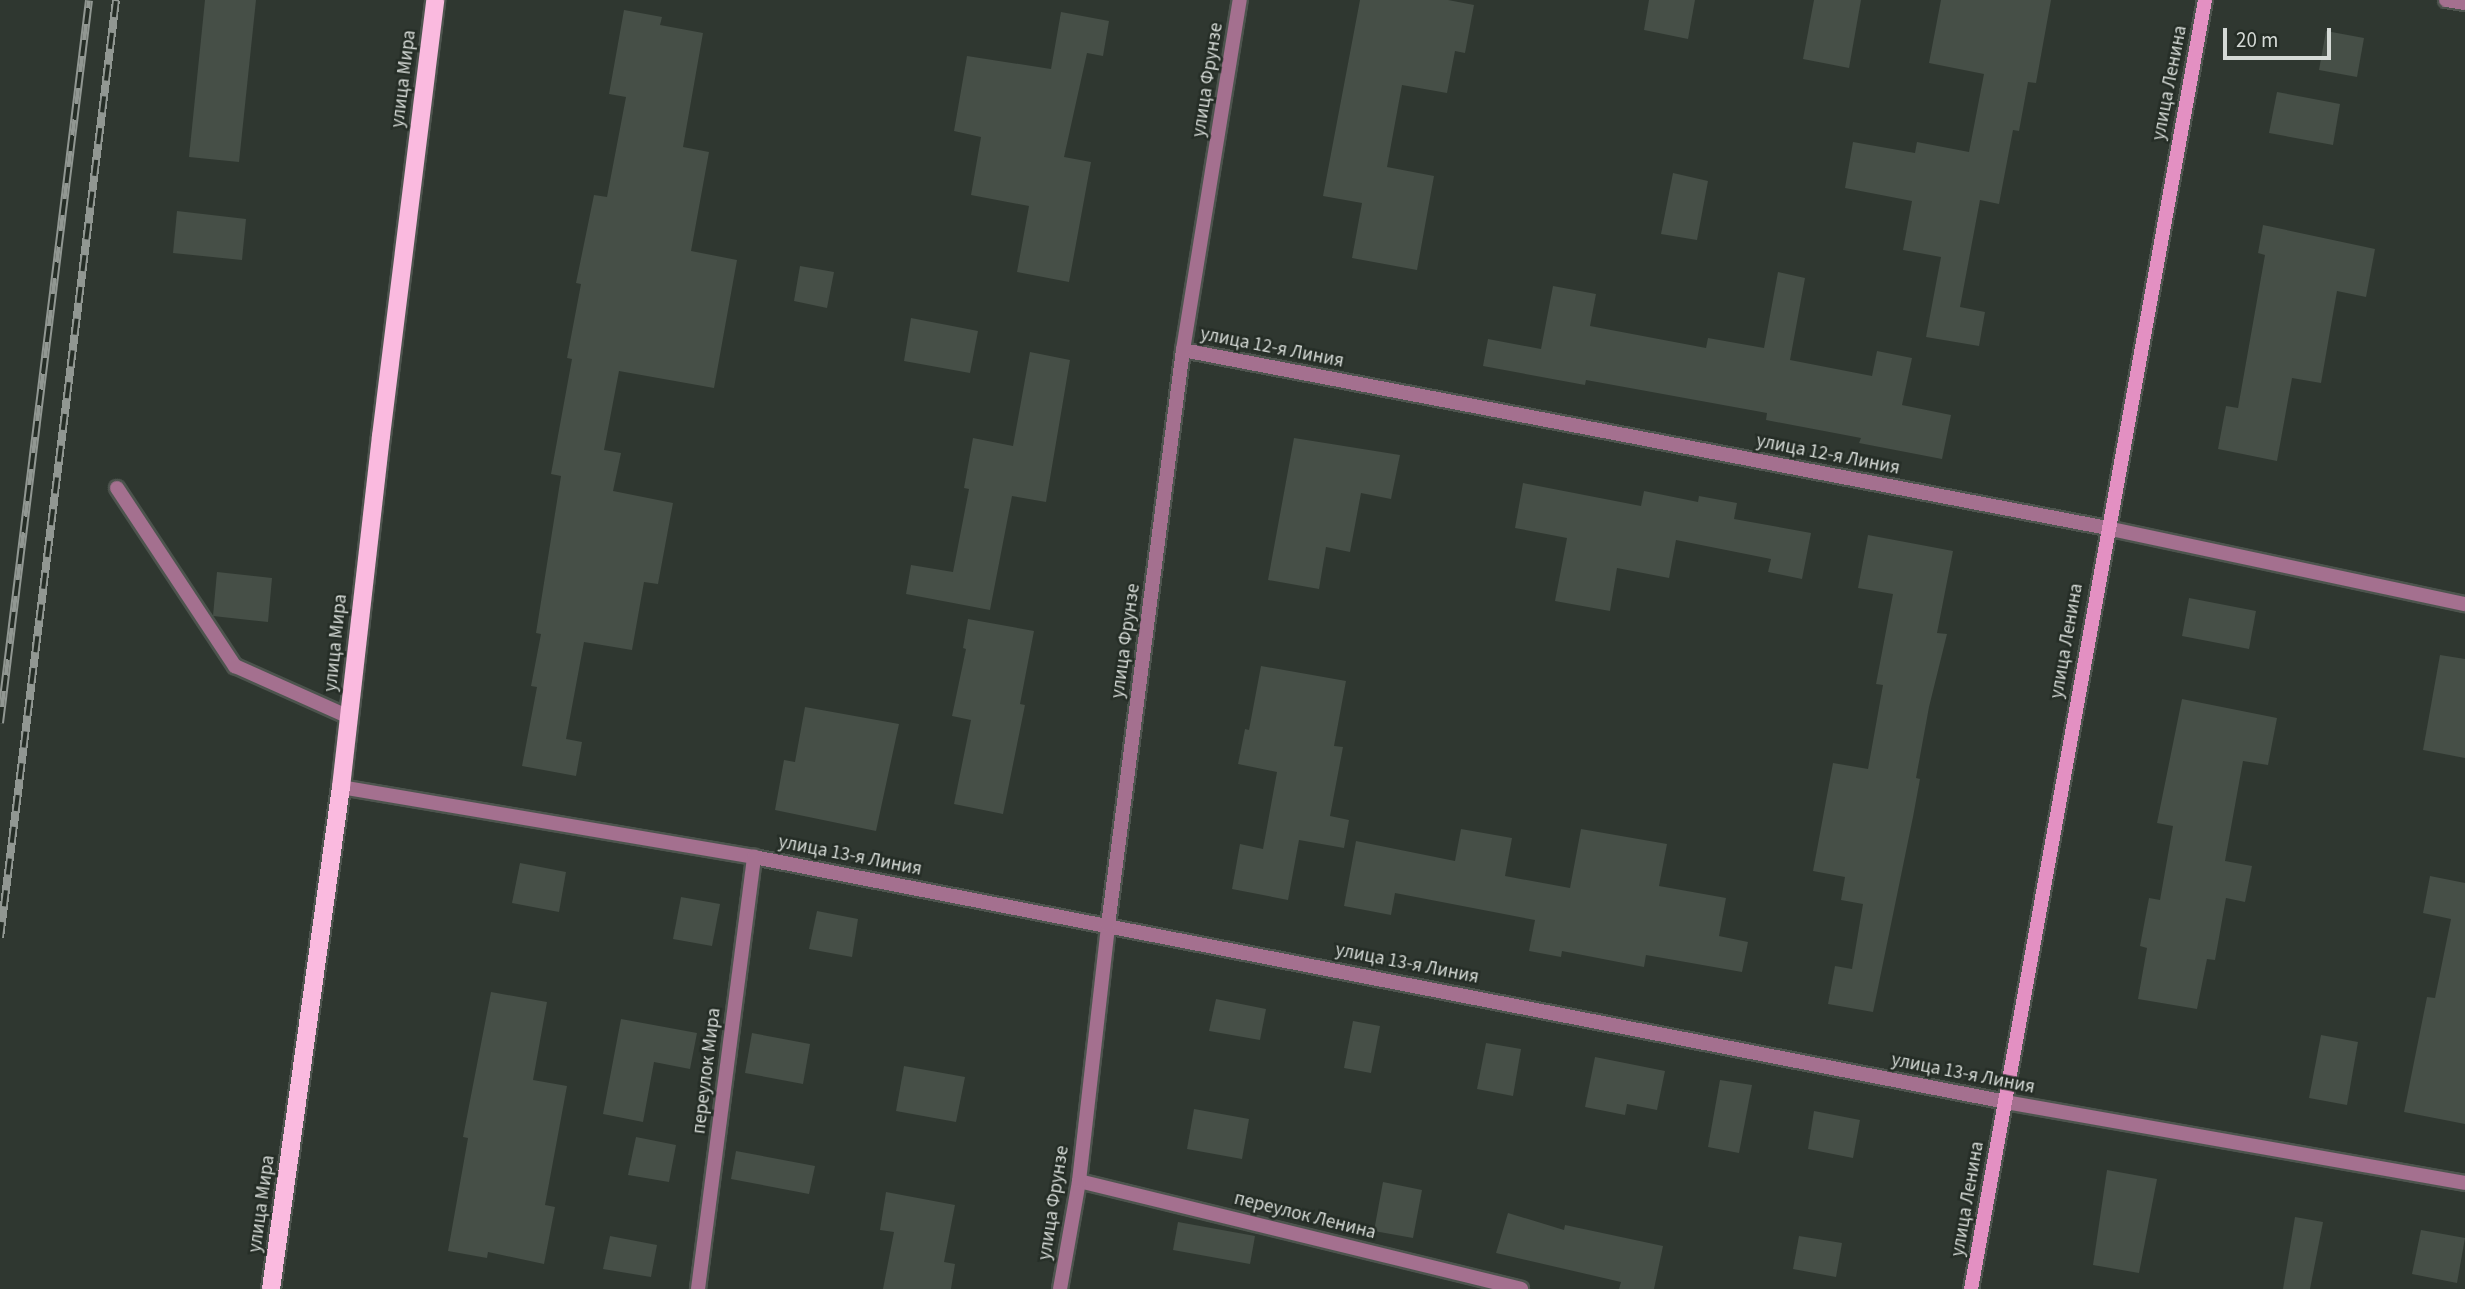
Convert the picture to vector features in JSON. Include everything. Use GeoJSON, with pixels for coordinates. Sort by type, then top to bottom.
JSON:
{"type":"FeatureCollection","features":[{"type":"Feature","properties":{"kind":"main road","name":"улица Мира"},"geometry":{"type":"LineString","coordinates":[[271,1289],[341,787],[435,0]]}},
{"type":"Feature","properties":{"kind":"main road","name":"улица Ленина"},"geometry":{"type":"LineString","coordinates":[[1971,1289],[2107,528],[2205,0]]}},
{"type":"Feature","properties":{"kind":"street","name":"улица Фрунзе"},"geometry":{"type":"LineString","coordinates":[[1060,1289],[1079,1181],[1108,925],[1183,351],[1240,0]]}},
{"type":"Feature","properties":{"kind":"street"},"geometry":{"type":"LineString","coordinates":[[2446,0],[2465,3]]}},
{"type":"Feature","properties":{"kind":"street","name":"улица 12-я Линия"},"geometry":{"type":"LineString","coordinates":[[1183,351],[2107,528],[2465,604]]}},
{"type":"Feature","properties":{"kind":"street"},"geometry":{"type":"LineString","coordinates":[[117,488],[235,666],[349,717]]}},
{"type":"Feature","properties":{"kind":"street","name":"улица 13-я Линия"},"geometry":{"type":"LineString","coordinates":[[341,787],[754,857],[2006,1102],[2465,1183]]}},
{"type":"Feature","properties":{"kind":"street","name":"переулок Мира"},"geometry":{"type":"LineString","coordinates":[[698,1289],[754,857]]}},
{"type":"Feature","properties":{"kind":"street","name":"переулок Ленина"},"geometry":{"type":"LineString","coordinates":[[1079,1181],[1521,1289]]}},
{"type":"Feature","properties":{"kind":"building"},"geometry":{"type":"Polygon","coordinates":[[[205,0],[256,0],[239,162],[189,157],[205,0]]]}},
{"type":"Feature","properties":{"kind":"building"},"geometry":{"type":"Polygon","coordinates":[[[1360,0],[1448,0],[1474,5],[1465,53],[1455,51],[1447,93],[1402,85],[1387,167],[1434,176],[1417,270],[1352,258],[1362,203],[1323,196],[1360,0]]]}},
{"type":"Feature","properties":{"kind":"building"},"geometry":{"type":"Polygon","coordinates":[[[1649,0],[1695,0],[1688,39],[1644,30],[1649,0]]]}},
{"type":"Feature","properties":{"kind":"building"},"geometry":{"type":"Polygon","coordinates":[[[1814,0],[1861,0],[1849,68],[1803,59],[1814,0]]]}},
{"type":"Feature","properties":{"kind":"building"},"geometry":{"type":"Polygon","coordinates":[[[1941,0],[2051,0],[2036,83],[2028,82],[2019,131],[2013,130],[1999,204],[1980,200],[1960,307],[1985,312],[1979,346],[1926,337],[1941,257],[1903,250],[1912,201],[1845,188],[1853,142],[1915,153],[1917,142],[1969,152],[1984,74],[1929,63],[1941,0]]]}},
{"type":"Feature","properties":{"kind":"building"},"geometry":{"type":"Polygon","coordinates":[[[624,10],[662,17],[660,25],[703,33],[683,147],[709,152],[691,251],[737,260],[714,388],[619,371],[604,450],[621,453],[613,491],[673,503],[658,584],[644,582],[632,650],[584,642],[566,739],[582,742],[576,776],[522,766],[537,687],[531,686],[541,634],[536,633],[561,476],[551,474],[572,359],[567,358],[581,284],[576,283],[594,195],[607,197],[626,97],[609,94],[624,10]]]}},
{"type":"Feature","properties":{"kind":"building"},"geometry":{"type":"Polygon","coordinates":[[[1061,12],[1109,21],[1103,56],[1087,53],[1064,157],[1091,162],[1069,282],[1017,272],[1029,206],[971,195],[981,137],[954,131],[967,56],[1051,69],[1061,12]]]}},
{"type":"Feature","properties":{"kind":"building"},"geometry":{"type":"Polygon","coordinates":[[[2326,31],[2364,38],[2357,77],[2319,70],[2326,31]]]}},
{"type":"Feature","properties":{"kind":"building"},"geometry":{"type":"Polygon","coordinates":[[[2277,92],[2340,104],[2333,145],[2269,133],[2277,92]]]}},
{"type":"Feature","properties":{"kind":"building"},"geometry":{"type":"Polygon","coordinates":[[[1673,173],[1708,181],[1697,240],[1661,234],[1673,173]]]}},
{"type":"Feature","properties":{"kind":"building"},"geometry":{"type":"Polygon","coordinates":[[[177,211],[246,219],[242,260],[173,253],[177,211]]]}},
{"type":"Feature","properties":{"kind":"building"},"geometry":{"type":"Polygon","coordinates":[[[2263,225],[2375,249],[2366,297],[2337,291],[2321,383],[2292,378],[2277,461],[2218,449],[2226,406],[2238,408],[2265,255],[2258,253],[2263,225]]]}},
{"type":"Feature","properties":{"kind":"building"},"geometry":{"type":"Polygon","coordinates":[[[800,266],[834,272],[827,308],[794,301],[800,266]]]}},
{"type":"Feature","properties":{"kind":"building"},"geometry":{"type":"Polygon","coordinates":[[[1778,272],[1805,278],[1790,360],[1872,376],[1877,351],[1912,358],[1902,405],[1951,415],[1942,459],[1859,443],[1861,438],[1766,420],[1767,413],[1586,380],[1585,385],[1483,366],[1488,339],[1541,349],[1553,286],[1596,294],[1590,326],[1706,348],[1708,338],[1764,348],[1778,272]]]}},
{"type":"Feature","properties":{"kind":"building"},"geometry":{"type":"Polygon","coordinates":[[[911,318],[978,331],[970,373],[904,361],[911,318]]]}},
{"type":"Feature","properties":{"kind":"building"},"geometry":{"type":"Polygon","coordinates":[[[1030,352],[1070,360],[1046,502],[1012,496],[990,610],[906,594],[911,565],[953,572],[969,489],[964,488],[973,438],[1013,446],[1030,352]]]}},
{"type":"Feature","properties":{"kind":"building"},"geometry":{"type":"Polygon","coordinates":[[[1294,438],[1400,455],[1391,499],[1361,493],[1350,552],[1326,547],[1319,589],[1268,580],[1294,438]]]}},
{"type":"Feature","properties":{"kind":"building"},"geometry":{"type":"Polygon","coordinates":[[[1523,483],[1641,506],[1644,491],[1698,502],[1699,496],[1737,503],[1734,519],[1811,533],[1802,579],[1768,572],[1771,559],[1676,540],[1669,578],[1617,568],[1610,611],[1555,601],[1567,538],[1515,528],[1523,483]]]}},
{"type":"Feature","properties":{"kind":"building"},"geometry":{"type":"Polygon","coordinates":[[[1868,535],[1953,551],[1937,633],[1947,634],[1929,707],[1916,778],[1920,779],[1873,1012],[1828,1004],[1835,966],[1852,969],[1863,904],[1841,900],[1845,877],[1813,871],[1833,763],[1868,769],[1883,685],[1876,684],[1893,594],[1858,588],[1868,535]]]}},
{"type":"Feature","properties":{"kind":"building"},"geometry":{"type":"Polygon","coordinates":[[[217,572],[272,578],[268,622],[213,616],[217,572]]]}},
{"type":"Feature","properties":{"kind":"building"},"geometry":{"type":"Polygon","coordinates":[[[2189,598],[2256,611],[2249,649],[2182,636],[2189,598]]]}},
{"type":"Feature","properties":{"kind":"building"},"geometry":{"type":"Polygon","coordinates":[[[968,619],[1034,631],[1020,704],[1025,705],[1003,814],[954,804],[971,720],[952,716],[966,649],[963,648],[968,619]]]}},
{"type":"Feature","properties":{"kind":"building"},"geometry":{"type":"Polygon","coordinates":[[[2440,655],[2465,659],[2465,758],[2423,750],[2440,655]]]}},
{"type":"Feature","properties":{"kind":"building"},"geometry":{"type":"Polygon","coordinates":[[[1261,666],[1346,681],[1334,746],[1343,747],[1330,816],[1349,820],[1344,848],[1299,840],[1288,900],[1232,889],[1240,844],[1263,849],[1277,772],[1238,764],[1245,729],[1249,730],[1261,666]]]}},
{"type":"Feature","properties":{"kind":"building"},"geometry":{"type":"Polygon","coordinates":[[[2182,699],[2277,718],[2268,765],[2243,761],[2225,861],[2252,866],[2245,902],[2226,898],[2215,960],[2207,959],[2197,1009],[2138,999],[2147,948],[2140,946],[2149,898],[2160,900],[2173,826],[2157,823],[2182,699]]]}},
{"type":"Feature","properties":{"kind":"building"},"geometry":{"type":"Polygon","coordinates":[[[805,707],[899,724],[876,831],[775,810],[784,760],[795,762],[805,707]]]}},
{"type":"Feature","properties":{"kind":"building"},"geometry":{"type":"Polygon","coordinates":[[[1461,829],[1512,838],[1505,876],[1570,888],[1581,829],[1667,844],[1659,886],[1726,898],[1719,936],[1748,942],[1742,972],[1646,955],[1644,967],[1562,951],[1561,957],[1529,951],[1535,920],[1395,893],[1391,915],[1344,906],[1356,841],[1455,861],[1461,829]]]}},
{"type":"Feature","properties":{"kind":"building"},"geometry":{"type":"Polygon","coordinates":[[[520,863],[566,872],[559,912],[512,903],[520,863]]]}},
{"type":"Feature","properties":{"kind":"building"},"geometry":{"type":"Polygon","coordinates":[[[2430,876],[2465,883],[2465,1124],[2404,1112],[2427,997],[2435,998],[2451,919],[2423,913],[2430,876]]]}},
{"type":"Feature","properties":{"kind":"building"},"geometry":{"type":"Polygon","coordinates":[[[681,897],[720,904],[712,946],[673,939],[681,897]]]}},
{"type":"Feature","properties":{"kind":"building"},"geometry":{"type":"Polygon","coordinates":[[[817,911],[858,919],[852,957],[809,949],[817,911]]]}},
{"type":"Feature","properties":{"kind":"building"},"geometry":{"type":"Polygon","coordinates":[[[491,992],[547,1002],[533,1080],[567,1086],[545,1205],[555,1207],[544,1264],[488,1252],[487,1258],[448,1251],[468,1138],[463,1137],[491,992]]]}},
{"type":"Feature","properties":{"kind":"building"},"geometry":{"type":"Polygon","coordinates":[[[1216,999],[1266,1009],[1260,1040],[1209,1031],[1216,999]]]}},
{"type":"Feature","properties":{"kind":"building"},"geometry":{"type":"Polygon","coordinates":[[[621,1019],[697,1033],[690,1069],[654,1062],[643,1122],[603,1114],[621,1019]]]}},
{"type":"Feature","properties":{"kind":"building"},"geometry":{"type":"Polygon","coordinates":[[[1353,1021],[1380,1026],[1371,1073],[1344,1068],[1353,1021]]]}},
{"type":"Feature","properties":{"kind":"building"},"geometry":{"type":"Polygon","coordinates":[[[752,1033],[810,1044],[803,1084],[745,1073],[752,1033]]]}},
{"type":"Feature","properties":{"kind":"building"},"geometry":{"type":"Polygon","coordinates":[[[2321,1035],[2358,1042],[2347,1105],[2309,1098],[2321,1035]]]}},
{"type":"Feature","properties":{"kind":"building"},"geometry":{"type":"Polygon","coordinates":[[[1486,1043],[1521,1049],[1513,1096],[1477,1089],[1486,1043]]]}},
{"type":"Feature","properties":{"kind":"building"},"geometry":{"type":"Polygon","coordinates":[[[1595,1057],[1665,1071],[1657,1110],[1627,1104],[1625,1115],[1585,1107],[1595,1057]]]}},
{"type":"Feature","properties":{"kind":"building"},"geometry":{"type":"Polygon","coordinates":[[[904,1066],[965,1077],[956,1122],[896,1111],[904,1066]]]}},
{"type":"Feature","properties":{"kind":"building"},"geometry":{"type":"Polygon","coordinates":[[[1720,1080],[1752,1085],[1739,1153],[1708,1147],[1720,1080]]]}},
{"type":"Feature","properties":{"kind":"building"},"geometry":{"type":"Polygon","coordinates":[[[1194,1109],[1249,1119],[1242,1159],[1187,1149],[1194,1109]]]}},
{"type":"Feature","properties":{"kind":"building"},"geometry":{"type":"Polygon","coordinates":[[[1814,1111],[1860,1120],[1853,1158],[1808,1149],[1814,1111]]]}},
{"type":"Feature","properties":{"kind":"building"},"geometry":{"type":"Polygon","coordinates":[[[636,1137],[676,1145],[669,1182],[628,1175],[636,1137]]]}},
{"type":"Feature","properties":{"kind":"building"},"geometry":{"type":"Polygon","coordinates":[[[736,1151],[815,1166],[809,1194],[731,1179],[736,1151]]]}},
{"type":"Feature","properties":{"kind":"building"},"geometry":{"type":"Polygon","coordinates":[[[2107,1170],[2157,1179],[2139,1273],[2093,1265],[2107,1170]]]}},
{"type":"Feature","properties":{"kind":"building"},"geometry":{"type":"Polygon","coordinates":[[[1383,1182],[1422,1190],[1413,1238],[1374,1231],[1383,1182]]]}},
{"type":"Feature","properties":{"kind":"building"},"geometry":{"type":"Polygon","coordinates":[[[886,1192],[955,1205],[944,1262],[955,1264],[951,1289],[883,1289],[894,1232],[880,1230],[886,1192]]]}},
{"type":"Feature","properties":{"kind":"building"},"geometry":{"type":"Polygon","coordinates":[[[1508,1213],[1564,1230],[1565,1225],[1663,1246],[1654,1289],[1619,1289],[1621,1282],[1496,1253],[1508,1213]]]}},
{"type":"Feature","properties":{"kind":"building"},"geometry":{"type":"Polygon","coordinates":[[[2295,1217],[2323,1222],[2310,1289],[2283,1289],[2295,1217]]]}},
{"type":"Feature","properties":{"kind":"building"},"geometry":{"type":"Polygon","coordinates":[[[1178,1222],[1255,1236],[1250,1264],[1173,1250],[1178,1222]]]}},
{"type":"Feature","properties":{"kind":"building"},"geometry":{"type":"Polygon","coordinates":[[[2421,1230],[2465,1238],[2457,1283],[2412,1274],[2421,1230]]]}},
{"type":"Feature","properties":{"kind":"building"},"geometry":{"type":"Polygon","coordinates":[[[610,1236],[657,1245],[651,1277],[603,1269],[610,1236]]]}},
{"type":"Feature","properties":{"kind":"building"},"geometry":{"type":"Polygon","coordinates":[[[1799,1236],[1842,1243],[1836,1277],[1793,1269],[1799,1236]]]}},
{"type":"Feature","properties":{"kind":"railway"},"geometry":{"type":"LineString","coordinates":[[0,723],[89,0]]}},
{"type":"Feature","properties":{"kind":"railway"},"geometry":{"type":"LineString","coordinates":[[0,938],[116,0]]}}]}
